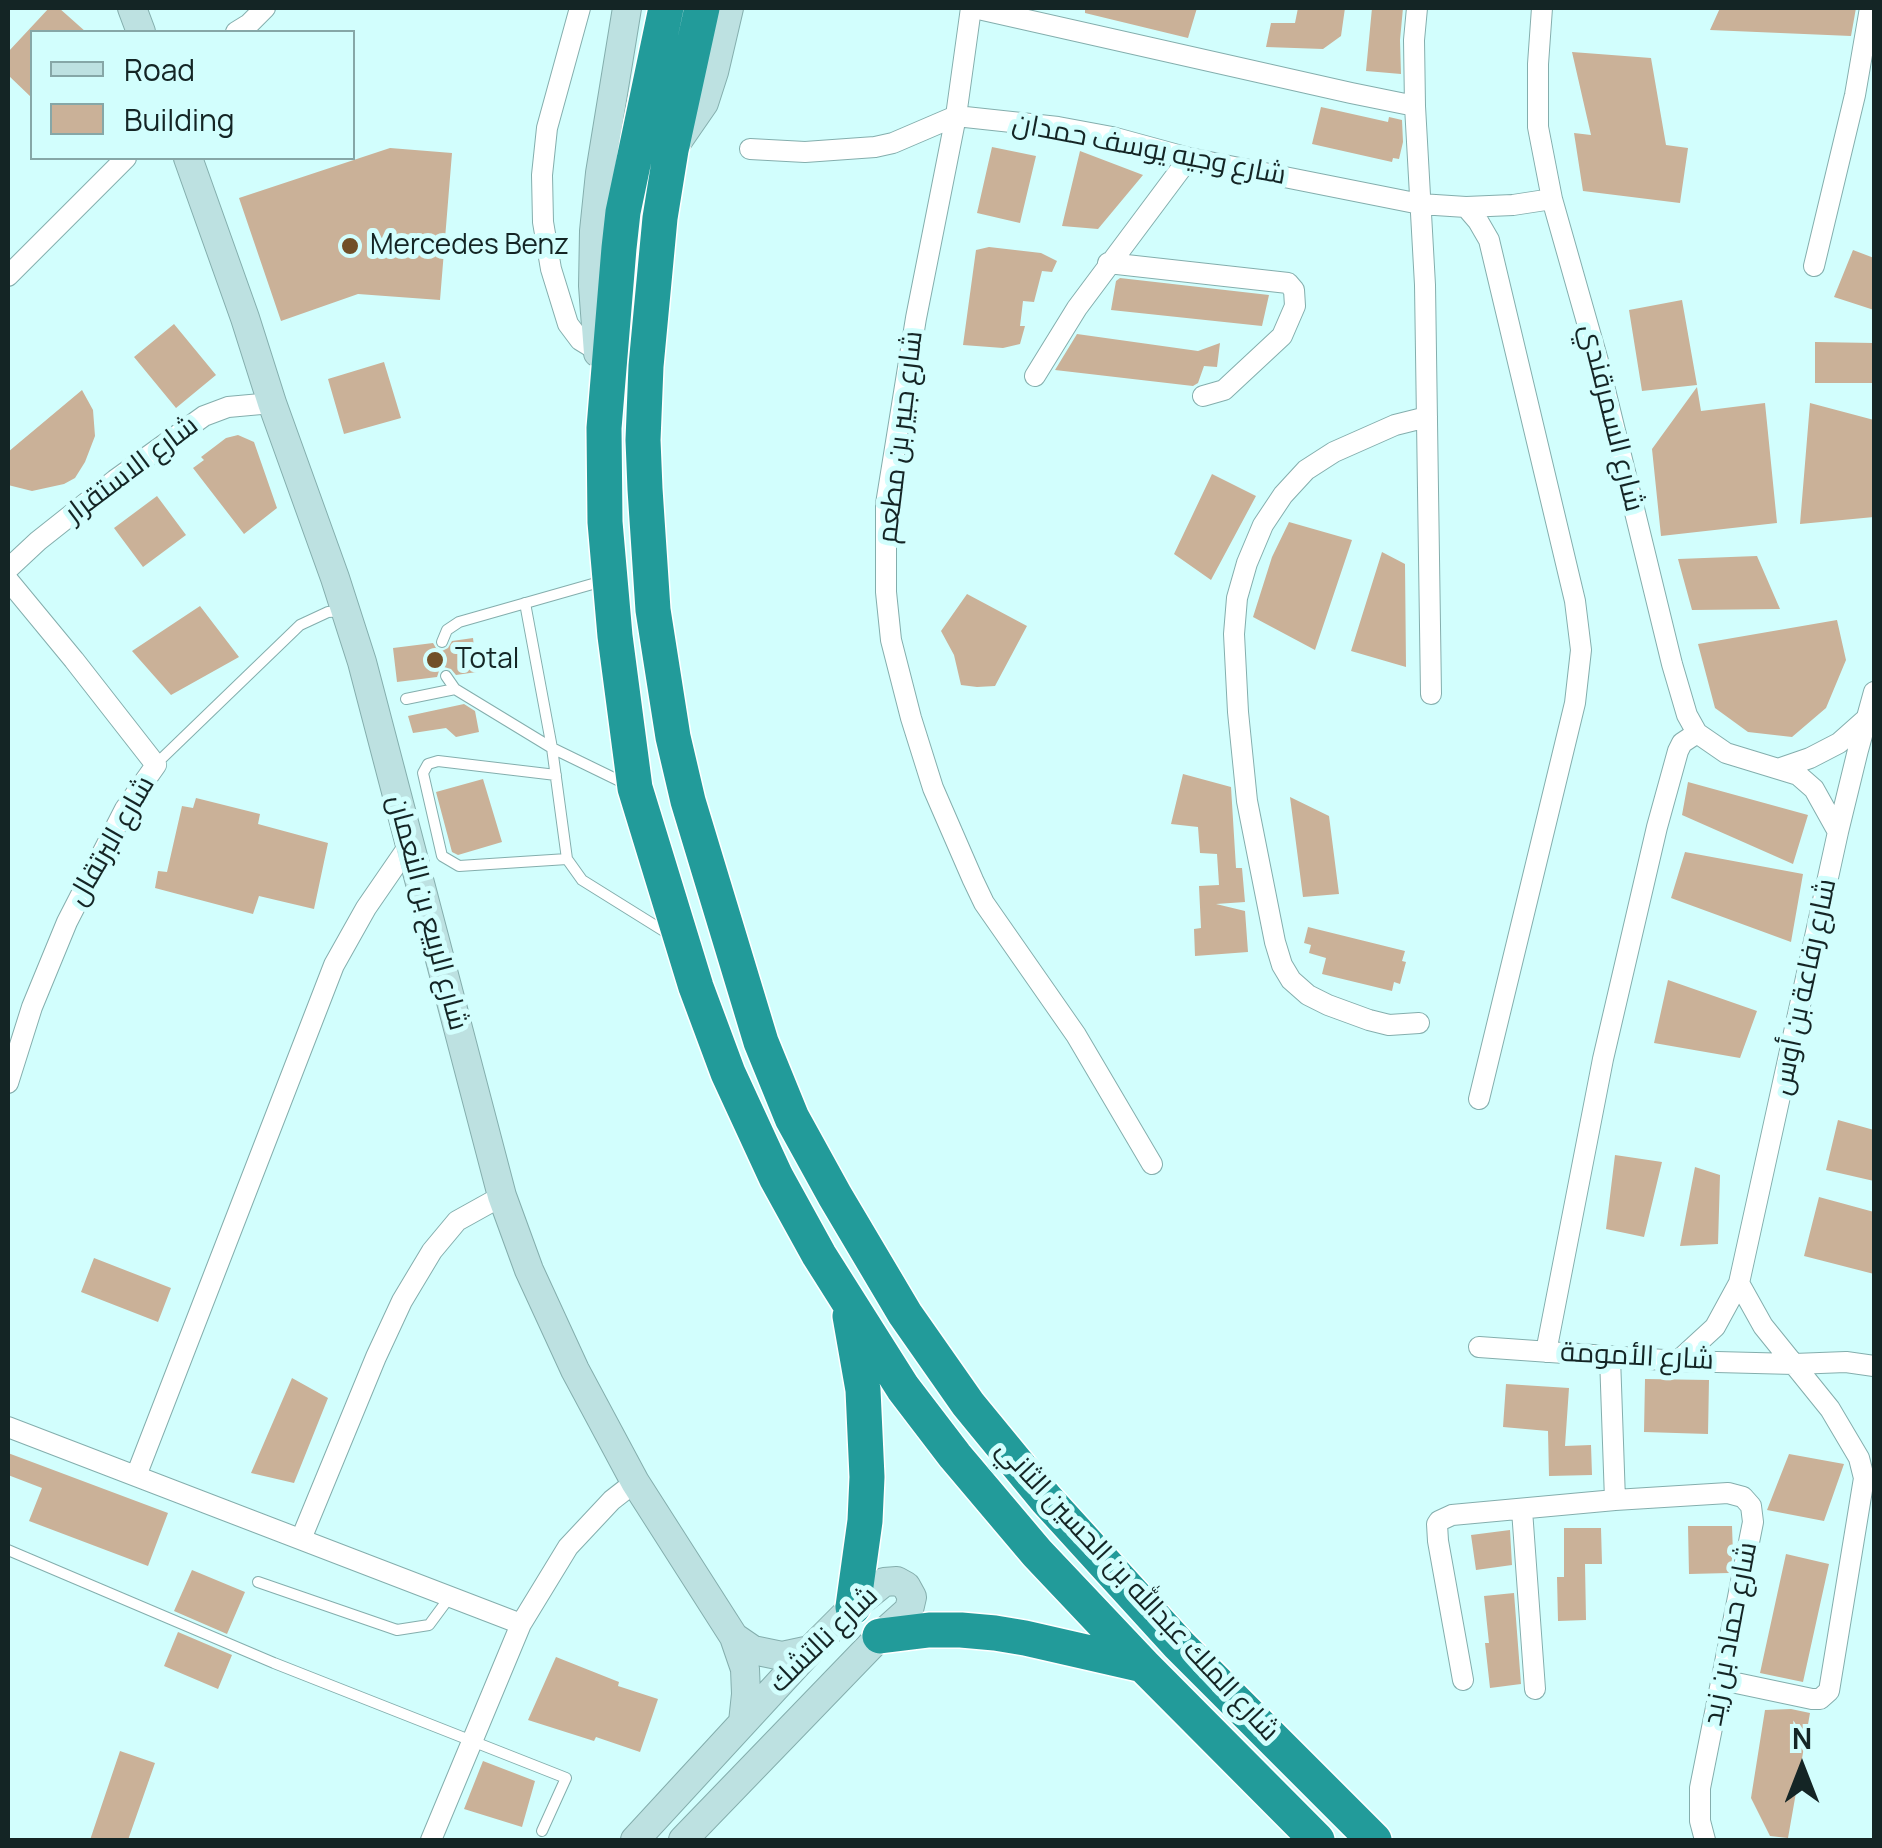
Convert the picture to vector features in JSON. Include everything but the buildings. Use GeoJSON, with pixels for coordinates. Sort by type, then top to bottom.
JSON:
{"type":"FeatureCollection","features":[{"type":"Feature","properties":{"kind":"highway","name":"شارع الملك عبدالله بن الحسين الثاني"},"geometry":{"type":"LineString","coordinates":[[666,8],[623,212],[606,388],[604,504],[609,579],[635,788],[696,986],[728,1074],[776,1177],[819,1255],[903,1388],[1037,1553],[1316,1840]]}},
{"type":"Feature","properties":{"kind":"highway","name":"شارع الملك عبدالله بن الحسين الثاني"},"geometry":{"type":"LineString","coordinates":[[702,8],[674,135],[654,270],[643,440],[653,610],[673,737],[688,801],[756,1026],[792,1118],[905,1314],[968,1404],[1068,1524],[1179,1645],[1374,1840]]}},
{"type":"Feature","properties":{"kind":"highway"},"geometry":{"type":"LineString","coordinates":[[847,1300],[861,1375],[866,1433],[866,1521],[853,1608]]}},
{"type":"Feature","properties":{"kind":"highway"},"geometry":{"type":"LineString","coordinates":[[880,1636],[961,1630],[1025,1638],[1142,1665]]}},
{"type":"Feature","properties":{"kind":"street"},"geometry":{"type":"LineString","coordinates":[[239,30],[264,8]]}},
{"type":"Feature","properties":{"kind":"street"},"geometry":{"type":"LineString","coordinates":[[580,8],[547,128],[543,222],[568,324],[580,340],[598,351]]}},
{"type":"Feature","properties":{"kind":"street"},"geometry":{"type":"LineString","coordinates":[[606,388],[598,351],[593,286],[594,231],[627,8]]}},
{"type":"Feature","properties":{"kind":"street"},"geometry":{"type":"LineString","coordinates":[[674,135],[704,104],[729,8]]}},
{"type":"Feature","properties":{"kind":"street"},"geometry":{"type":"LineString","coordinates":[[973,8],[1415,106]]}},
{"type":"Feature","properties":{"kind":"street","name":"شارع جبير بن مطعم"},"geometry":{"type":"LineString","coordinates":[[973,8],[886,504],[886,592],[891,640],[933,788],[984,903],[1076,1035],[1152,1164]]}},
{"type":"Feature","properties":{"kind":"street"},"geometry":{"type":"LineString","coordinates":[[1416,8],[1415,106],[1425,285],[1431,694]]}},
{"type":"Feature","properties":{"kind":"street","name":"شارع السمرقندي"},"geometry":{"type":"LineString","coordinates":[[1542,8],[1538,126],[1552,200],[1598,361],[1672,664],[1687,715],[1698,733]]}},
{"type":"Feature","properties":{"kind":"street"},"geometry":{"type":"LineString","coordinates":[[1814,266],[1855,95],[1870,8]]}},
{"type":"Feature","properties":{"kind":"street","name":"شارع وجيه يوسف حمدان"},"geometry":{"type":"LineString","coordinates":[[750,150],[805,152],[875,147],[894,143],[956,116],[1112,137],[1189,158],[1420,204],[1466,207],[1552,200]]}},
{"type":"Feature","properties":{"kind":"street"},"geometry":{"type":"LineString","coordinates":[[1035,376],[1108,263],[1189,158]]}},
{"type":"Feature","properties":{"kind":"street"},"geometry":{"type":"LineString","coordinates":[[8,276],[124,160]]}},
{"type":"Feature","properties":{"kind":"street","name":"شارع الربيع بن النعمان"},"geometry":{"type":"LineString","coordinates":[[189,160],[346,610],[502,1196],[528,1270],[636,1482],[734,1637],[744,1670],[743,1722]]}},
{"type":"Feature","properties":{"kind":"street"},"geometry":{"type":"LineString","coordinates":[[1466,207],[1488,240],[1575,602],[1581,650],[1575,704],[1479,1099]]}},
{"type":"Feature","properties":{"kind":"street"},"geometry":{"type":"LineString","coordinates":[[1108,263],[1288,283],[1294,290],[1295,306],[1282,336],[1224,390],[1203,396]]}},
{"type":"Feature","properties":{"kind":"street","name":"شارع الاستقرار"},"geometry":{"type":"LineString","coordinates":[[8,569],[115,480],[204,416],[228,406],[272,403]]}},
{"type":"Feature","properties":{"kind":"street"},"geometry":{"type":"LineString","coordinates":[[1419,1023],[1389,1025],[1368,1020],[1308,995],[1292,980],[1279,954],[1244,773],[1234,634],[1237,598],[1247,563],[1283,495],[1306,470],[1334,452],[1370,434],[1427,417]]}},
{"type":"Feature","properties":{"kind":"street","name":"شارع البرتقال"},"geometry":{"type":"LineString","coordinates":[[8,580],[156,765],[125,809],[66,922],[32,1007],[8,1084]]}},
{"type":"Feature","properties":{"kind":"street","name":"شارع رفاعة بن أوس"},"geometry":{"type":"LineString","coordinates":[[1678,1361],[1714,1327],[1739,1283],[1838,832],[1874,692]]}},
{"type":"Feature","properties":{"kind":"street"},"geometry":{"type":"LineString","coordinates":[[1781,768],[1838,742],[1868,717]]}},
{"type":"Feature","properties":{"kind":"street"},"geometry":{"type":"LineString","coordinates":[[1546,1352],[1603,1059],[1657,827],[1682,743],[1698,733],[1726,753],[1798,775],[1814,790],[1838,832]]}},
{"type":"Feature","properties":{"kind":"street"},"geometry":{"type":"LineString","coordinates":[[136,1476],[334,964],[408,847]]}},
{"type":"Feature","properties":{"kind":"street"},"geometry":{"type":"LineString","coordinates":[[301,1539],[402,1301],[432,1250],[457,1221],[502,1196]]}},
{"type":"Feature","properties":{"kind":"street"},"geometry":{"type":"LineString","coordinates":[[1722,1680],[1812,1699],[1826,1696],[1832,1684],[1864,1478],[1859,1458],[1830,1408],[1763,1326],[1739,1283]]}},
{"type":"Feature","properties":{"kind":"street","name":"شارع الأمومة"},"geometry":{"type":"LineString","coordinates":[[1479,1347],[1678,1361],[1860,1362],[1874,1366]]}},
{"type":"Feature","properties":{"kind":"street"},"geometry":{"type":"LineString","coordinates":[[1610,1356],[1615,1500]]}},
{"type":"Feature","properties":{"kind":"street"},"geometry":{"type":"LineString","coordinates":[[8,1426],[521,1624]]}},
{"type":"Feature","properties":{"kind":"street"},"geometry":{"type":"LineString","coordinates":[[431,1840],[521,1624],[568,1547],[612,1500],[636,1482]]}},
{"type":"Feature","properties":{"kind":"street","name":"شارع حماد بن زيد"},"geometry":{"type":"LineString","coordinates":[[1463,1680],[1436,1524],[1439,1520],[1452,1515],[1615,1500],[1739,1495],[1750,1504],[1753,1522],[1700,1788],[1700,1821],[1705,1840]]}},
{"type":"Feature","properties":{"kind":"street"},"geometry":{"type":"LineString","coordinates":[[1522,1510],[1535,1690]]}},
{"type":"Feature","properties":{"kind":"street","name":"شارع نالتشك"},"geometry":{"type":"LineString","coordinates":[[635,1840],[853,1608],[884,1582],[897,1581],[906,1586],[912,1597],[910,1610],[880,1636],[683,1840]]}},
{"type":"Feature","properties":{"kind":"street"},"geometry":{"type":"LineString","coordinates":[[734,1637],[754,1650],[782,1656],[810,1650]]}},
{"type":"Feature","properties":{"kind":"lane"},"geometry":{"type":"LineString","coordinates":[[442,642],[448,630],[459,622],[609,579]]}},
{"type":"Feature","properties":{"kind":"lane"},"geometry":{"type":"LineString","coordinates":[[525,603],[568,859],[582,880],[684,946]]}},
{"type":"Feature","properties":{"kind":"lane"},"geometry":{"type":"LineString","coordinates":[[156,765],[300,625],[328,612],[346,610]]}},
{"type":"Feature","properties":{"kind":"lane"},"geometry":{"type":"LineString","coordinates":[[446,676],[455,689],[552,748],[635,788]]}},
{"type":"Feature","properties":{"kind":"lane"},"geometry":{"type":"LineString","coordinates":[[406,699],[455,689]]}},
{"type":"Feature","properties":{"kind":"lane"},"geometry":{"type":"LineString","coordinates":[[556,775],[438,761],[428,764],[424,773],[442,856],[459,866],[568,859]]}},
{"type":"Feature","properties":{"kind":"lane"},"geometry":{"type":"LineString","coordinates":[[8,1550],[274,1664],[566,1778],[542,1831]]}},
{"type":"Feature","properties":{"kind":"lane"},"geometry":{"type":"LineString","coordinates":[[258,1582],[397,1630],[429,1625],[450,1597]]}},
{"type":"Feature","properties":{"kind":"place","name":"Mercedes Benz"},"geometry":{"type":"Point","coordinates":[350,246]}},
{"type":"Feature","properties":{"kind":"place","name":"Total"},"geometry":{"type":"Point","coordinates":[435,660]}}]}
